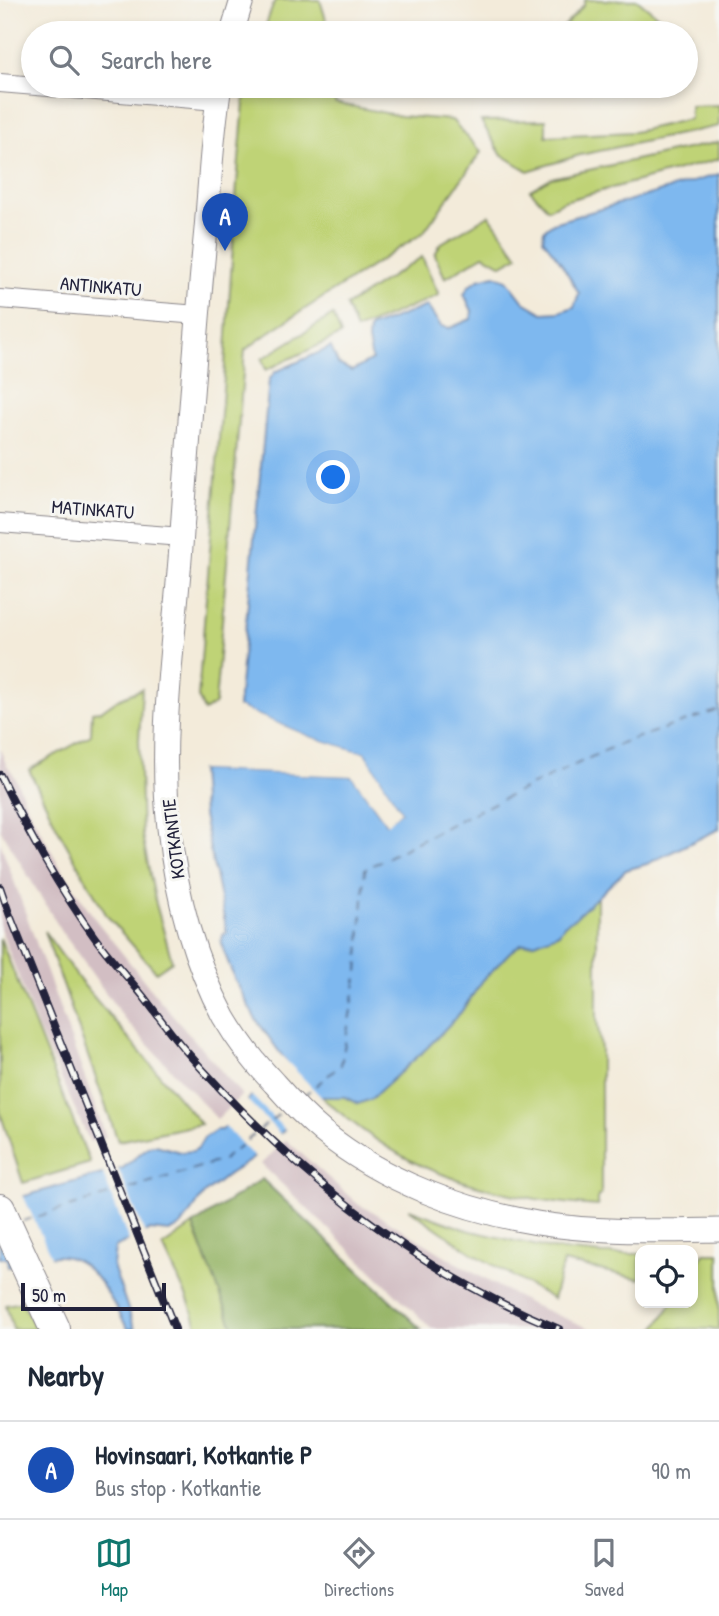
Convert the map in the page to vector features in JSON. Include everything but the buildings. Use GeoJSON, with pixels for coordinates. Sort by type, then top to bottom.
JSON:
{"type":"FeatureCollection","features":[{"type":"Feature","properties":{"kind":"highway"},"geometry":{"type":"LineString","coordinates":[[0,1209],[55,1329]]}},
{"type":"Feature","properties":{"kind":"street"},"geometry":{"type":"LineString","coordinates":[[236,21],[242,0]]}},
{"type":"Feature","properties":{"kind":"street"},"geometry":{"type":"LineString","coordinates":[[0,83],[21,84]]}},
{"type":"Feature","properties":{"kind":"street","name":"KOTKANTIE"},"geometry":{"type":"LineString","coordinates":[[218,98],[168,702],[166,770],[169,826],[183,911],[209,984],[240,1042],[291,1102],[321,1130],[354,1155],[413,1186],[453,1202],[537,1223],[585,1229],[719,1230]]}},
{"type":"Feature","properties":{"kind":"street","name":"ANTINKATU"},"geometry":{"type":"LineString","coordinates":[[0,299],[198,315]]}},
{"type":"Feature","properties":{"kind":"street","name":"MATINKATU"},"geometry":{"type":"LineString","coordinates":[[0,523],[182,537]]}},
{"type":"Feature","properties":{"kind":"shaded area"},"geometry":{"type":"Polygon","coordinates":[[[0,749],[59,865],[95,919],[158,998],[242,1095],[217,1119],[126,1021],[62,932],[0,829],[0,749]]]}},
{"type":"Feature","properties":{"kind":"shaded area"},"geometry":{"type":"Polygon","coordinates":[[[0,842],[106,1137],[90,1142],[38,1028],[0,928],[0,842]]]}},
{"type":"Feature","properties":{"kind":"shaded area"},"geometry":{"type":"Polygon","coordinates":[[[286,1140],[359,1205],[528,1303],[591,1329],[432,1329],[261,1164],[286,1140]]]}},
{"type":"Feature","properties":{"kind":"green space"},"geometry":{"type":"Polygon","coordinates":[[[275,0],[320,0],[326,21],[267,21],[275,0]]]}},
{"type":"Feature","properties":{"kind":"green space"},"geometry":{"type":"Polygon","coordinates":[[[585,0],[638,0],[664,21],[569,21],[584,5],[585,0]]]}},
{"type":"Feature","properties":{"kind":"green space"},"geometry":{"type":"Polygon","coordinates":[[[245,98],[335,98],[335,103],[401,116],[452,120],[481,152],[423,233],[245,350],[215,704],[204,711],[198,697],[245,98]]]}},
{"type":"Feature","properties":{"kind":"green space"},"geometry":{"type":"Polygon","coordinates":[[[719,105],[719,126],[580,155],[528,171],[501,154],[481,121],[546,120],[546,136],[634,132],[690,119],[690,106],[719,105]]]}},
{"type":"Feature","properties":{"kind":"green space"},"geometry":{"type":"Polygon","coordinates":[[[719,142],[719,159],[564,201],[548,209],[530,190],[551,178],[719,142]]]}},
{"type":"Feature","properties":{"kind":"green space"},"geometry":{"type":"Polygon","coordinates":[[[489,215],[518,256],[502,265],[484,255],[445,278],[435,255],[440,244],[489,215]]]}},
{"type":"Feature","properties":{"kind":"green space"},"geometry":{"type":"Polygon","coordinates":[[[422,257],[439,295],[356,330],[346,306],[422,257]]]}},
{"type":"Feature","properties":{"kind":"green space"},"geometry":{"type":"Polygon","coordinates":[[[333,315],[341,335],[266,370],[262,359],[333,315]]]}},
{"type":"Feature","properties":{"kind":"green space"},"geometry":{"type":"Polygon","coordinates":[[[142,689],[139,740],[142,835],[156,904],[172,961],[156,972],[107,916],[61,835],[29,770],[91,735],[92,712],[101,711],[118,699],[142,689]]]}},
{"type":"Feature","properties":{"kind":"green space"},"geometry":{"type":"Polygon","coordinates":[[[597,897],[597,1020],[601,1049],[601,1195],[598,1196],[598,1206],[512,1194],[429,1169],[386,1146],[321,1097],[345,1097],[358,1104],[371,1099],[428,1047],[461,1012],[483,980],[510,952],[521,944],[535,943],[559,933],[564,925],[597,897]]]}},
{"type":"Feature","properties":{"kind":"green space"},"geometry":{"type":"Polygon","coordinates":[[[44,931],[81,982],[201,1124],[118,1141],[44,931]]]}},
{"type":"Feature","properties":{"kind":"green space"},"geometry":{"type":"Polygon","coordinates":[[[0,938],[90,1163],[23,1183],[0,1112],[0,938]]]}},
{"type":"Feature","properties":{"kind":"green space"},"geometry":{"type":"Polygon","coordinates":[[[262,1179],[421,1329],[234,1329],[193,1225],[262,1179]]]}},
{"type":"Feature","properties":{"kind":"green space"},"geometry":{"type":"Polygon","coordinates":[[[409,1209],[467,1230],[551,1249],[635,1254],[635,1278],[563,1262],[553,1299],[472,1253],[409,1209]]]}},
{"type":"Feature","properties":{"kind":"green space"},"geometry":{"type":"Polygon","coordinates":[[[193,1225],[234,1329],[198,1329],[190,1304],[163,1246],[193,1225]]]}},
{"type":"Feature","properties":{"kind":"green space"},"geometry":{"type":"Polygon","coordinates":[[[704,1253],[719,1253],[719,1329],[655,1329],[669,1308],[698,1308],[698,1263],[704,1253]]]}},
{"type":"Feature","properties":{"kind":"green space"},"geometry":{"type":"Polygon","coordinates":[[[22,1302],[36,1329],[13,1329],[6,1305],[22,1302]]]}},
{"type":"Feature","properties":{"kind":"water"},"geometry":{"type":"Polygon","coordinates":[[[719,174],[719,829],[647,864],[626,870],[564,925],[559,933],[535,943],[521,944],[510,952],[483,980],[461,1012],[428,1047],[371,1099],[358,1104],[345,1097],[321,1097],[251,1160],[204,1194],[180,1227],[169,1232],[150,1230],[115,1247],[113,1266],[135,1329],[128,1329],[100,1282],[81,1263],[57,1256],[8,1267],[7,1258],[0,1258],[0,1203],[123,1168],[149,1146],[156,1145],[180,1152],[193,1151],[204,1138],[216,1130],[222,1130],[248,1103],[248,1099],[288,1064],[255,1018],[234,978],[221,943],[223,934],[227,933],[203,815],[200,770],[352,776],[386,823],[401,811],[364,752],[310,737],[238,707],[269,380],[275,372],[331,347],[338,364],[352,371],[372,360],[368,341],[369,328],[427,306],[441,326],[450,328],[471,319],[472,311],[464,294],[469,286],[479,279],[495,275],[507,280],[524,302],[543,313],[574,307],[579,293],[543,239],[544,230],[553,223],[719,174]]]}},
{"type":"Feature","properties":{"kind":"pier"},"geometry":{"type":"Polygon","coordinates":[[[238,707],[310,737],[364,752],[401,811],[387,824],[352,776],[200,770],[203,766],[353,773],[387,819],[396,811],[362,756],[308,740],[237,710],[238,707]]]}},
{"type":"Feature","properties":{"kind":"pier"},"geometry":{"type":"Polygon","coordinates":[[[281,1055],[325,1101],[287,1132],[249,1093],[283,1063],[278,1058],[281,1055]]]}},
{"type":"Feature","properties":{"kind":"pier"},"geometry":{"type":"Polygon","coordinates":[[[245,1098],[282,1136],[256,1159],[223,1124],[245,1102],[245,1098]]]}},
{"type":"Feature","properties":{"kind":"pier"},"geometry":{"type":"Polygon","coordinates":[[[117,1166],[146,1236],[130,1244],[102,1171],[117,1166]]]}},
{"type":"Feature","properties":{"kind":"pier"},"geometry":{"type":"Polygon","coordinates":[[[22,1193],[53,1261],[15,1269],[0,1199],[22,1193]]]}},
{"type":"Feature","properties":{"kind":"ferry route"},"geometry":{"type":"LineString","coordinates":[[303,1096],[341,1065],[358,972],[365,869],[467,816],[621,743],[719,710]]}},
{"type":"Feature","properties":{"kind":"ferry route"},"geometry":{"type":"LineString","coordinates":[[23,1221],[223,1160],[284,1110]]}},
{"type":"Feature","properties":{"kind":"railway"},"geometry":{"type":"LineString","coordinates":[[0,775],[43,857],[99,943],[185,1050],[267,1135],[356,1212],[404,1246],[505,1305],[559,1329]]}},
{"type":"Feature","properties":{"kind":"railway"},"geometry":{"type":"LineString","coordinates":[[0,887],[175,1329]]}},
{"type":"Feature","properties":{"kind":"place","name":"Hovinsaari, Kotkantie P"},"geometry":{"type":"Point","coordinates":[225,251]}}]}
